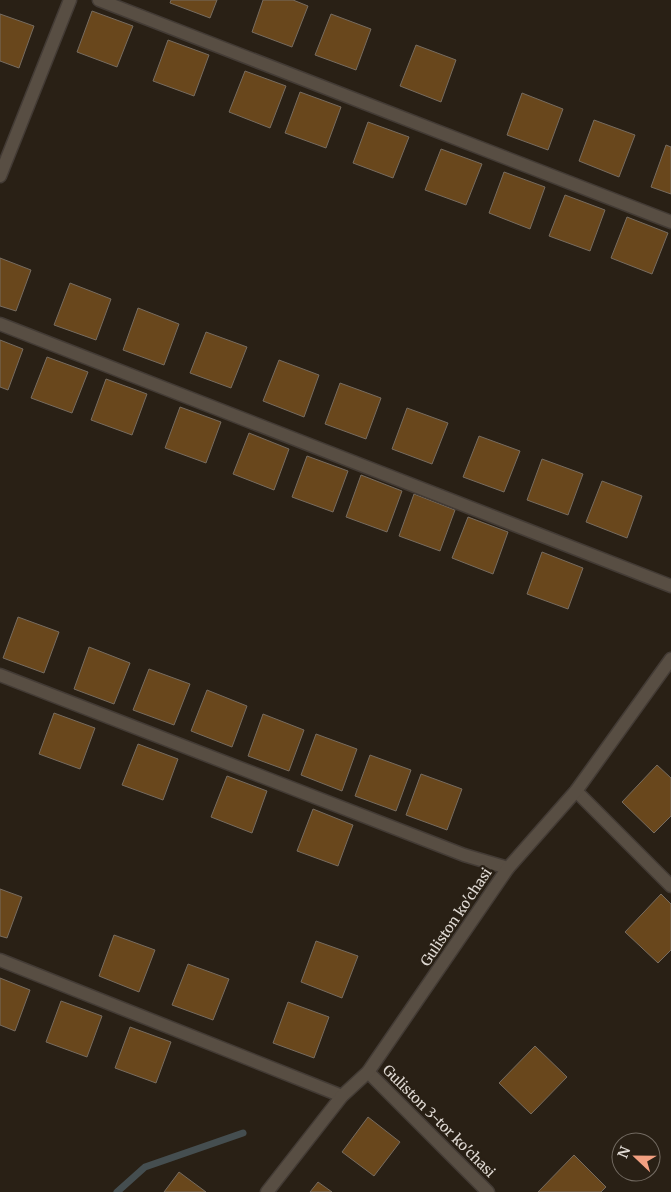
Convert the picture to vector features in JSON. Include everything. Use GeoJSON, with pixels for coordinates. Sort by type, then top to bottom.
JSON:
{"type":"FeatureCollection","features":[{"type":"Feature","properties":{"kind":"street"},"geometry":{"type":"LineString","coordinates":[[0,176],[70,0]]}},
{"type":"Feature","properties":{"kind":"street"},"geometry":{"type":"LineString","coordinates":[[99,0],[671,222]]}},
{"type":"Feature","properties":{"kind":"street"},"geometry":{"type":"LineString","coordinates":[[0,324],[671,586]]}},
{"type":"Feature","properties":{"kind":"street","name":"Guliston ko'chasi"},"geometry":{"type":"LineString","coordinates":[[267,1192],[342,1096],[368,1072],[508,868],[576,791],[671,659]]}},
{"type":"Feature","properties":{"kind":"street"},"geometry":{"type":"LineString","coordinates":[[0,675],[464,856],[508,868]]}},
{"type":"Feature","properties":{"kind":"street"},"geometry":{"type":"LineString","coordinates":[[576,791],[671,886]]}},
{"type":"Feature","properties":{"kind":"street"},"geometry":{"type":"LineString","coordinates":[[0,960],[342,1096]]}},
{"type":"Feature","properties":{"kind":"street","name":"Guliston 3-tor ko'chasi"},"geometry":{"type":"LineString","coordinates":[[368,1072],[488,1192]]}},
{"type":"Feature","properties":{"kind":"building"},"geometry":{"type":"Polygon","coordinates":[[[171,0],[217,0],[210,18],[170,3],[171,0]]]}},
{"type":"Feature","properties":{"kind":"building"},"geometry":{"type":"Polygon","coordinates":[[[263,0],[293,0],[308,6],[292,47],[252,32],[263,0]]]}},
{"type":"Feature","properties":{"kind":"building"},"geometry":{"type":"Polygon","coordinates":[[[92,11],[133,26],[117,67],[77,52],[92,11]]]}},
{"type":"Feature","properties":{"kind":"building"},"geometry":{"type":"Polygon","coordinates":[[[0,14],[34,26],[19,68],[0,61],[0,14]]]}},
{"type":"Feature","properties":{"kind":"building"},"geometry":{"type":"Polygon","coordinates":[[[331,14],[371,29],[356,70],[315,55],[331,14]]]}},
{"type":"Feature","properties":{"kind":"building"},"geometry":{"type":"Polygon","coordinates":[[[168,40],[209,55],[194,96],[153,81],[168,40]]]}},
{"type":"Feature","properties":{"kind":"building"},"geometry":{"type":"Polygon","coordinates":[[[416,45],[456,60],[441,102],[400,86],[416,45]]]}},
{"type":"Feature","properties":{"kind":"building"},"geometry":{"type":"Polygon","coordinates":[[[245,71],[286,86],[270,128],[229,112],[245,71]]]}},
{"type":"Feature","properties":{"kind":"building"},"geometry":{"type":"Polygon","coordinates":[[[300,92],[341,107],[326,148],[285,133],[300,92]]]}},
{"type":"Feature","properties":{"kind":"building"},"geometry":{"type":"Polygon","coordinates":[[[522,93],[563,109],[548,150],[507,135],[522,93]]]}},
{"type":"Feature","properties":{"kind":"building"},"geometry":{"type":"Polygon","coordinates":[[[594,120],[635,135],[619,177],[579,161],[594,120]]]}},
{"type":"Feature","properties":{"kind":"building"},"geometry":{"type":"Polygon","coordinates":[[[368,122],[409,137],[393,178],[353,163],[368,122]]]}},
{"type":"Feature","properties":{"kind":"building"},"geometry":{"type":"Polygon","coordinates":[[[666,145],[671,147],[671,194],[651,187],[666,145]]]}},
{"type":"Feature","properties":{"kind":"building"},"geometry":{"type":"Polygon","coordinates":[[[441,149],[482,164],[466,205],[425,190],[441,149]]]}},
{"type":"Feature","properties":{"kind":"building"},"geometry":{"type":"Polygon","coordinates":[[[504,172],[545,187],[530,229],[489,213],[504,172]]]}},
{"type":"Feature","properties":{"kind":"building"},"geometry":{"type":"Polygon","coordinates":[[[565,195],[605,210],[590,251],[549,236],[565,195]]]}},
{"type":"Feature","properties":{"kind":"building"},"geometry":{"type":"Polygon","coordinates":[[[627,217],[668,233],[652,274],[611,258],[627,217]]]}},
{"type":"Feature","properties":{"kind":"building"},"geometry":{"type":"Polygon","coordinates":[[[0,258],[31,270],[16,311],[0,306],[0,258]]]}},
{"type":"Feature","properties":{"kind":"building"},"geometry":{"type":"Polygon","coordinates":[[[70,283],[111,299],[96,340],[54,325],[70,283]]]}},
{"type":"Feature","properties":{"kind":"building"},"geometry":{"type":"Polygon","coordinates":[[[138,308],[179,324],[164,365],[123,350],[138,308]]]}},
{"type":"Feature","properties":{"kind":"building"},"geometry":{"type":"Polygon","coordinates":[[[206,332],[247,347],[231,388],[190,373],[206,332]]]}},
{"type":"Feature","properties":{"kind":"building"},"geometry":{"type":"Polygon","coordinates":[[[0,340],[23,349],[8,390],[0,387],[0,340]]]}},
{"type":"Feature","properties":{"kind":"building"},"geometry":{"type":"Polygon","coordinates":[[[47,357],[88,372],[72,413],[31,398],[47,357]]]}},
{"type":"Feature","properties":{"kind":"building"},"geometry":{"type":"Polygon","coordinates":[[[279,360],[319,375],[304,417],[263,401],[279,360]]]}},
{"type":"Feature","properties":{"kind":"building"},"geometry":{"type":"Polygon","coordinates":[[[106,379],[147,394],[132,435],[91,420],[106,379]]]}},
{"type":"Feature","properties":{"kind":"building"},"geometry":{"type":"Polygon","coordinates":[[[340,383],[381,398],[366,439],[325,424],[340,383]]]}},
{"type":"Feature","properties":{"kind":"building"},"geometry":{"type":"Polygon","coordinates":[[[180,407],[221,422],[206,463],[165,448],[180,407]]]}},
{"type":"Feature","properties":{"kind":"building"},"geometry":{"type":"Polygon","coordinates":[[[407,408],[448,423],[432,464],[392,449],[407,408]]]}},
{"type":"Feature","properties":{"kind":"building"},"geometry":{"type":"Polygon","coordinates":[[[249,433],[289,449],[274,490],[233,474],[249,433]]]}},
{"type":"Feature","properties":{"kind":"building"},"geometry":{"type":"Polygon","coordinates":[[[479,436],[520,451],[504,492],[463,477],[479,436]]]}},
{"type":"Feature","properties":{"kind":"building"},"geometry":{"type":"Polygon","coordinates":[[[307,456],[348,471],[333,512],[292,497],[307,456]]]}},
{"type":"Feature","properties":{"kind":"building"},"geometry":{"type":"Polygon","coordinates":[[[542,459],[583,474],[568,515],[527,500],[542,459]]]}},
{"type":"Feature","properties":{"kind":"building"},"geometry":{"type":"Polygon","coordinates":[[[361,475],[402,491],[387,532],[346,517],[361,475]]]}},
{"type":"Feature","properties":{"kind":"building"},"geometry":{"type":"Polygon","coordinates":[[[602,481],[642,496],[627,538],[586,522],[602,481]]]}},
{"type":"Feature","properties":{"kind":"building"},"geometry":{"type":"Polygon","coordinates":[[[414,494],[455,510],[440,551],[399,536],[414,494]]]}},
{"type":"Feature","properties":{"kind":"building"},"geometry":{"type":"Polygon","coordinates":[[[468,517],[508,532],[493,574],[452,558],[468,517]]]}},
{"type":"Feature","properties":{"kind":"building"},"geometry":{"type":"Polygon","coordinates":[[[542,552],[583,568],[568,609],[527,594],[542,552]]]}},
{"type":"Feature","properties":{"kind":"building"},"geometry":{"type":"Polygon","coordinates":[[[18,617],[59,632],[44,673],[3,658],[18,617]]]}},
{"type":"Feature","properties":{"kind":"building"},"geometry":{"type":"Polygon","coordinates":[[[89,647],[130,663],[114,704],[74,689],[89,647]]]}},
{"type":"Feature","properties":{"kind":"building"},"geometry":{"type":"Polygon","coordinates":[[[149,669],[190,684],[174,725],[133,710],[149,669]]]}},
{"type":"Feature","properties":{"kind":"building"},"geometry":{"type":"Polygon","coordinates":[[[207,690],[247,706],[232,747],[191,731],[207,690]]]}},
{"type":"Feature","properties":{"kind":"building"},"geometry":{"type":"Polygon","coordinates":[[[54,713],[95,728],[80,769],[39,754],[54,713]]]}},
{"type":"Feature","properties":{"kind":"building"},"geometry":{"type":"Polygon","coordinates":[[[263,714],[304,730],[289,771],[248,756],[263,714]]]}},
{"type":"Feature","properties":{"kind":"building"},"geometry":{"type":"Polygon","coordinates":[[[316,734],[357,749],[342,791],[301,775],[316,734]]]}},
{"type":"Feature","properties":{"kind":"building"},"geometry":{"type":"Polygon","coordinates":[[[138,744],[178,759],[163,800],[122,785],[138,744]]]}},
{"type":"Feature","properties":{"kind":"building"},"geometry":{"type":"Polygon","coordinates":[[[370,755],[411,770],[396,811],[355,796],[370,755]]]}},
{"type":"Feature","properties":{"kind":"building"},"geometry":{"type":"Polygon","coordinates":[[[657,765],[671,778],[671,816],[654,833],[622,802],[657,765]]]}},
{"type":"Feature","properties":{"kind":"building"},"geometry":{"type":"Polygon","coordinates":[[[421,774],[462,789],[447,830],[406,815],[421,774]]]}},
{"type":"Feature","properties":{"kind":"building"},"geometry":{"type":"Polygon","coordinates":[[[227,776],[267,791],[252,833],[211,817],[227,776]]]}},
{"type":"Feature","properties":{"kind":"building"},"geometry":{"type":"Polygon","coordinates":[[[313,809],[353,825],[338,866],[297,851],[313,809]]]}},
{"type":"Feature","properties":{"kind":"building"},"geometry":{"type":"Polygon","coordinates":[[[0,889],[22,897],[7,938],[0,936],[0,889]]]}},
{"type":"Feature","properties":{"kind":"building"},"geometry":{"type":"Polygon","coordinates":[[[661,894],[671,904],[671,950],[658,963],[625,932],[661,894]]]}},
{"type":"Feature","properties":{"kind":"building"},"geometry":{"type":"Polygon","coordinates":[[[114,935],[155,950],[139,992],[99,976],[114,935]]]}},
{"type":"Feature","properties":{"kind":"building"},"geometry":{"type":"Polygon","coordinates":[[[316,941],[358,956],[342,998],[301,982],[316,941]]]}},
{"type":"Feature","properties":{"kind":"building"},"geometry":{"type":"Polygon","coordinates":[[[188,964],[229,979],[213,1020],[172,1005],[188,964]]]}},
{"type":"Feature","properties":{"kind":"building"},"geometry":{"type":"Polygon","coordinates":[[[0,978],[30,990],[15,1031],[0,1025],[0,978]]]}},
{"type":"Feature","properties":{"kind":"building"},"geometry":{"type":"Polygon","coordinates":[[[61,1001],[102,1016],[87,1057],[46,1042],[61,1001]]]}},
{"type":"Feature","properties":{"kind":"building"},"geometry":{"type":"Polygon","coordinates":[[[288,1002],[329,1017],[314,1058],[273,1043],[288,1002]]]}},
{"type":"Feature","properties":{"kind":"building"},"geometry":{"type":"Polygon","coordinates":[[[130,1027],[171,1042],[156,1083],[115,1068],[130,1027]]]}},
{"type":"Feature","properties":{"kind":"building"},"geometry":{"type":"Polygon","coordinates":[[[535,1046],[567,1077],[531,1114],[499,1083],[535,1046]]]}},
{"type":"Feature","properties":{"kind":"building"},"geometry":{"type":"Polygon","coordinates":[[[368,1117],[400,1142],[374,1176],[342,1152],[368,1117]]]}},
{"type":"Feature","properties":{"kind":"building"},"geometry":{"type":"Polygon","coordinates":[[[574,1155],[606,1187],[601,1192],[538,1192],[574,1155]]]}},
{"type":"Feature","properties":{"kind":"building"},"geometry":{"type":"Polygon","coordinates":[[[179,1172],[206,1192],[164,1192],[179,1172]]]}},
{"type":"Feature","properties":{"kind":"building"},"geometry":{"type":"Polygon","coordinates":[[[318,1182],[332,1192],[310,1192],[318,1182]]]}},
{"type":"Feature","properties":{"kind":"waterway"},"geometry":{"type":"LineString","coordinates":[[117,1192],[145,1167],[243,1133]]}}]}
